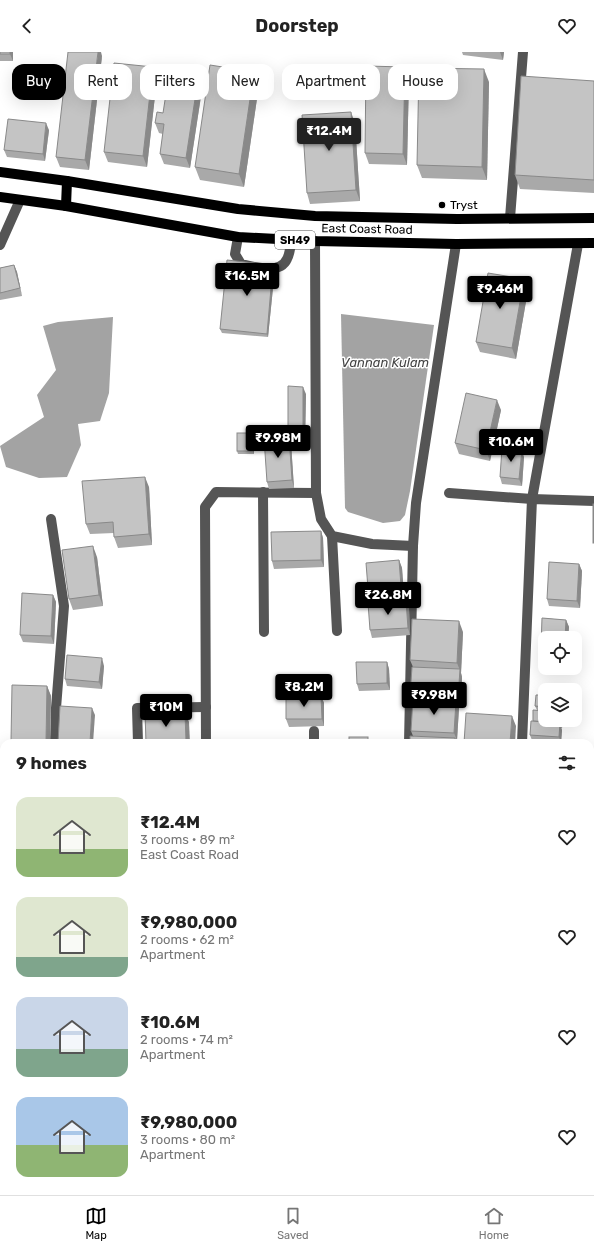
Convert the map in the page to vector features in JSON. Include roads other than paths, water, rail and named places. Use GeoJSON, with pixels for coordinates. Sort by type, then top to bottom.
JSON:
{"type":"FeatureCollection","features":[{"type":"Feature","properties":{"kind":"main road","name":"East Coast Road"},"geometry":{"type":"LineString","coordinates":[[0,172],[67,181],[238,209],[308,215],[449,219],[594,218]]}},
{"type":"Feature","properties":{"kind":"main road"},"geometry":{"type":"LineString","coordinates":[[66,206],[67,181]]}},
{"type":"Feature","properties":{"kind":"main road","name":"East Coast Road"},"geometry":{"type":"LineString","coordinates":[[0,197],[66,206],[238,237],[315,241],[456,244],[594,243]]}},
{"type":"Feature","properties":{"kind":"street"},"geometry":{"type":"LineString","coordinates":[[510,218],[523,52]]}},
{"type":"Feature","properties":{"kind":"street"},"geometry":{"type":"LineString","coordinates":[[0,245],[20,200]]}},
{"type":"Feature","properties":{"kind":"street"},"geometry":{"type":"LineString","coordinates":[[238,237],[235,254],[241,264],[272,269],[282,266],[288,259],[292,240]]}},
{"type":"Feature","properties":{"kind":"street"},"geometry":{"type":"LineString","coordinates":[[315,241],[316,493],[321,519],[332,536],[337,631]]}},
{"type":"Feature","properties":{"kind":"street"},"geometry":{"type":"LineString","coordinates":[[409,739],[413,546],[416,503],[456,244]]}},
{"type":"Feature","properties":{"kind":"street"},"geometry":{"type":"LineString","coordinates":[[522,739],[532,499],[578,244]]}},
{"type":"Feature","properties":{"kind":"street"},"geometry":{"type":"LineString","coordinates":[[206,739],[205,507],[216,492],[316,493]]}},
{"type":"Feature","properties":{"kind":"street"},"geometry":{"type":"LineString","coordinates":[[263,492],[264,632]]}},
{"type":"Feature","properties":{"kind":"street"},"geometry":{"type":"LineString","coordinates":[[449,493],[532,499],[594,501]]}},
{"type":"Feature","properties":{"kind":"street"},"geometry":{"type":"LineString","coordinates":[[51,519],[64,606],[55,739]]}},
{"type":"Feature","properties":{"kind":"street"},"geometry":{"type":"LineString","coordinates":[[332,536],[372,544],[413,546]]}},
{"type":"Feature","properties":{"kind":"street"},"geometry":{"type":"LineString","coordinates":[[138,739],[137,708],[206,707]]}},
{"type":"Feature","properties":{"kind":"street"},"geometry":{"type":"LineString","coordinates":[[314,731],[314,739]]}},
{"type":"Feature","properties":{"kind":"water","name":"Vannan Kulam"},"geometry":{"type":"Polygon","coordinates":[[[341,314],[434,325],[410,491],[405,515],[400,521],[383,523],[348,512],[345,508],[341,314]]]}},
{"type":"Feature","properties":{"kind":"water"},"geometry":{"type":"Polygon","coordinates":[[[113,317],[109,393],[100,421],[78,424],[81,445],[67,477],[39,478],[6,467],[0,446],[44,417],[37,395],[56,370],[43,326],[58,322],[113,317]]]}},
{"type":"Feature","properties":{"kind":"place","name":"Tryst"},"geometry":{"type":"Point","coordinates":[442,205]}}]}
